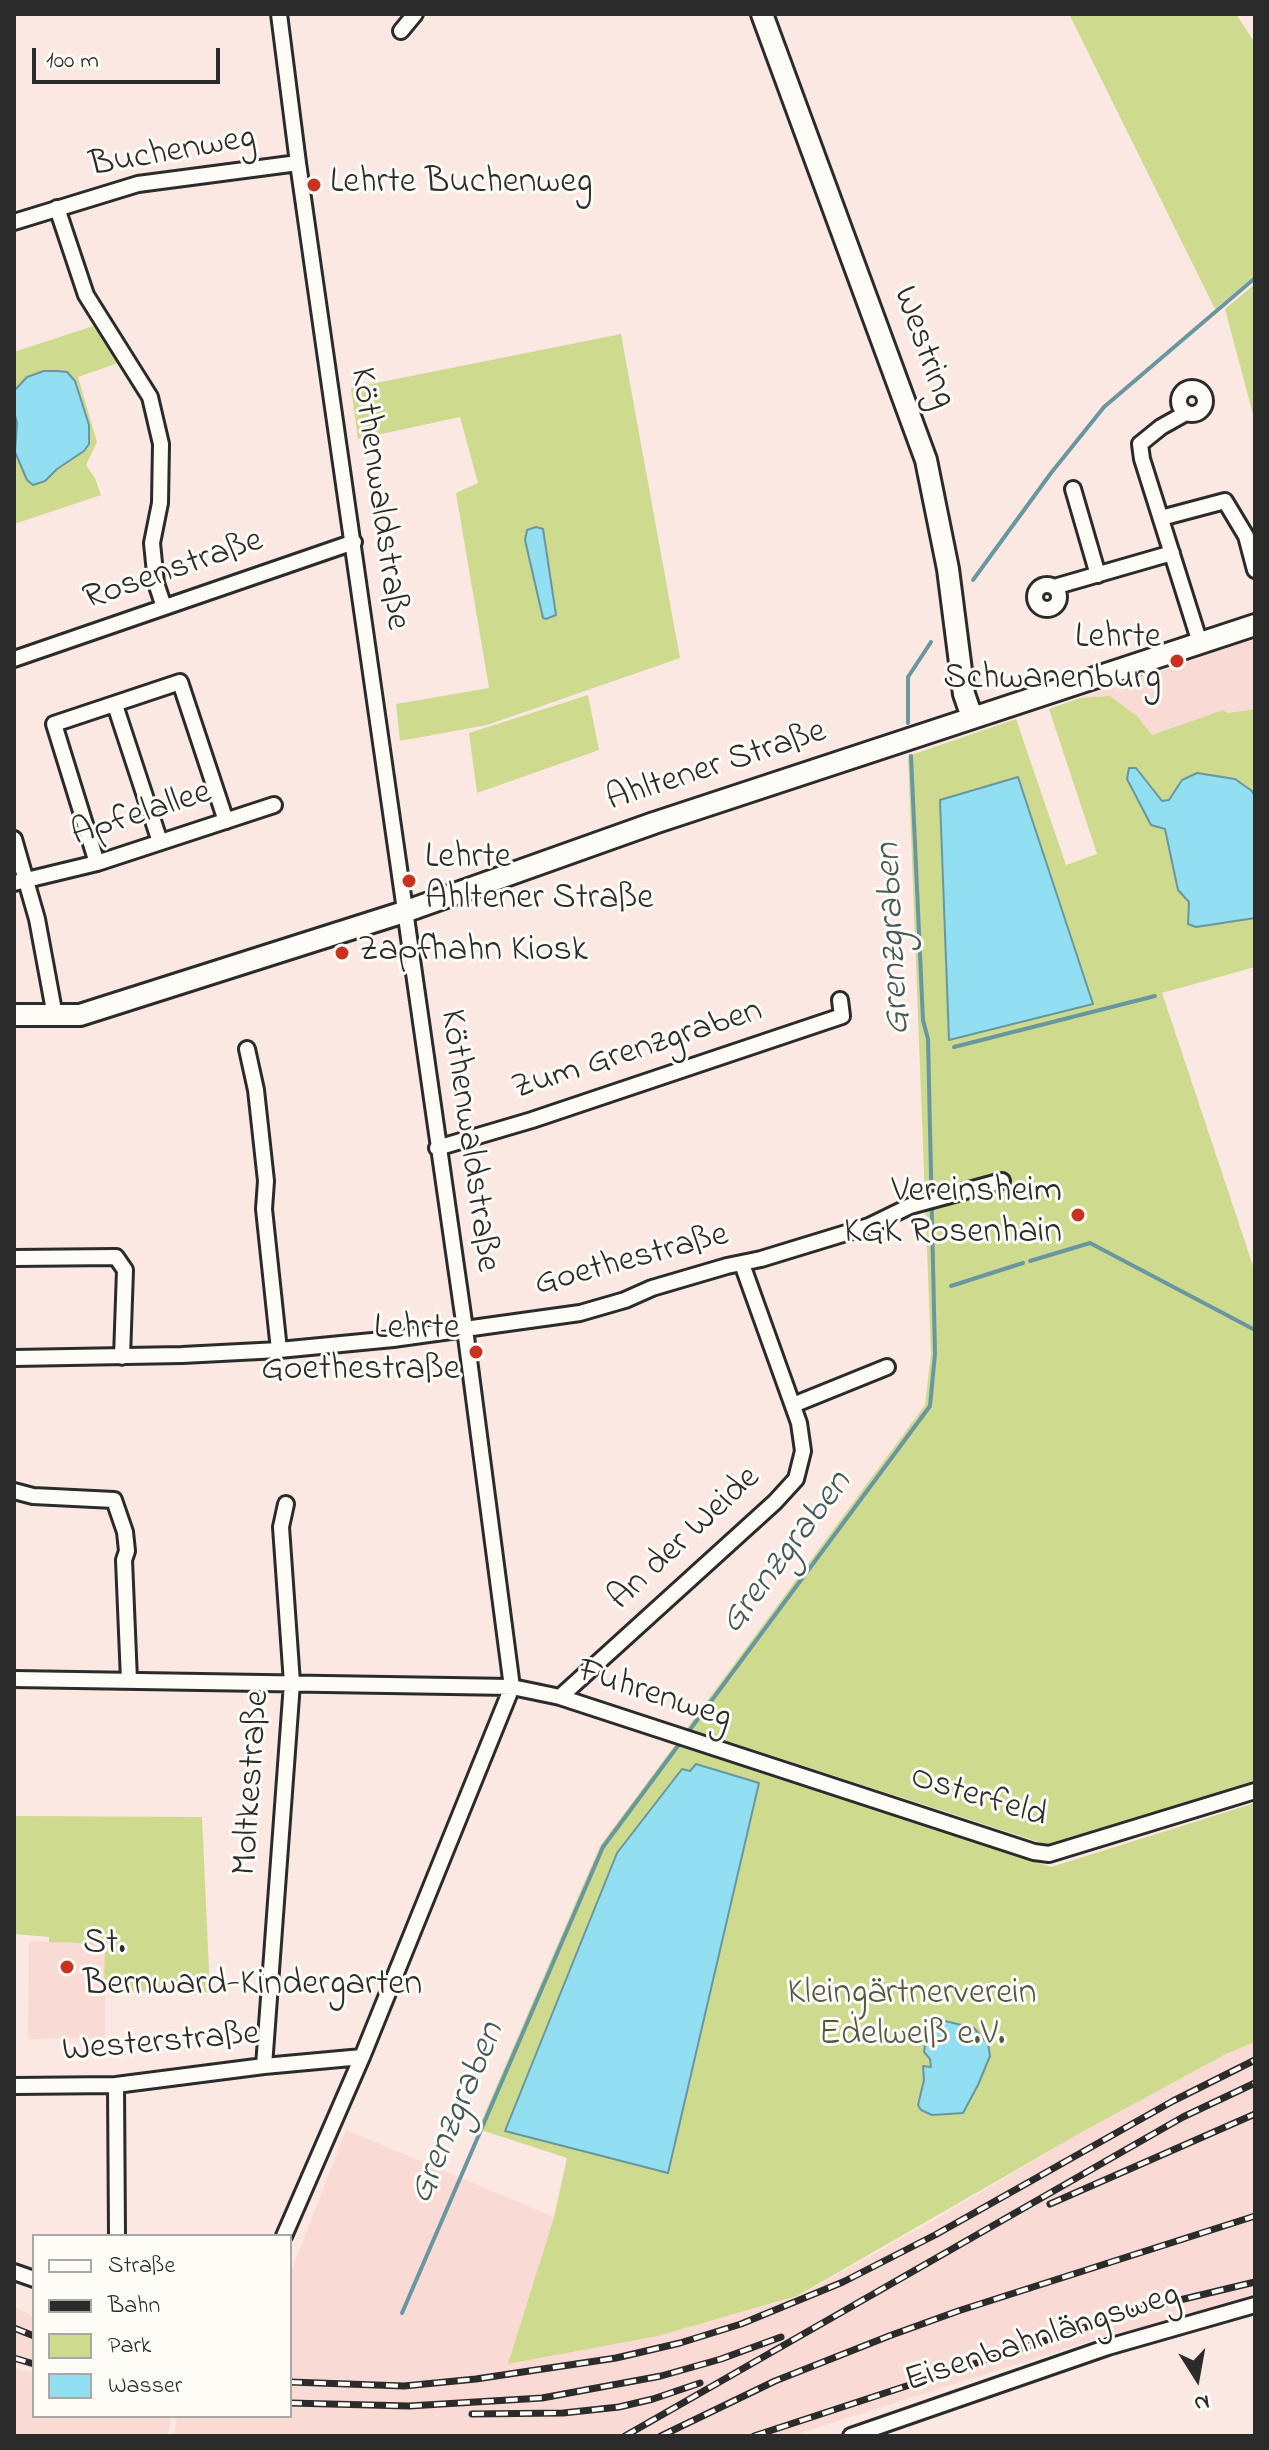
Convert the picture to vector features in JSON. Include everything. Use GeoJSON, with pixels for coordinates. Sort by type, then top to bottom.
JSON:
{"type":"FeatureCollection","features":[{"type":"Feature","properties":{"kind":"main road","name":"Westring"},"geometry":{"type":"LineString","coordinates":[[762,14],[926,460],[948,569],[964,694],[972,717]]}},
{"type":"Feature","properties":{"kind":"main road","name":"Ahltener Straße"},"geometry":{"type":"LineString","coordinates":[[14,1015],[80,1015],[404,912],[654,823],[1255,625]]}},
{"type":"Feature","properties":{"kind":"street","name":"Köthenwaldstraße"},"geometry":{"type":"LineString","coordinates":[[279,14],[465,1329],[512,1687],[362,2057],[285,2234]]}},
{"type":"Feature","properties":{"kind":"street"},"geometry":{"type":"LineString","coordinates":[[401,31],[415,14]]}},
{"type":"Feature","properties":{"kind":"street","name":"Buchenweg"},"geometry":{"type":"LineString","coordinates":[[14,222],[138,184],[298,163]]}},
{"type":"Feature","properties":{"kind":"street"},"geometry":{"type":"LineString","coordinates":[[57,208],[86,295],[150,397],[161,444],[160,503],[152,543],[156,583],[164,607]]}},
{"type":"Feature","properties":{"kind":"street"},"geometry":{"type":"LineString","coordinates":[[1186,413],[1140,444],[1200,643]]}},
{"type":"Feature","properties":{"kind":"street"},"geometry":{"type":"LineString","coordinates":[[1073,489],[1098,575]]}},
{"type":"Feature","properties":{"kind":"street"},"geometry":{"type":"LineString","coordinates":[[1161,518],[1225,501],[1246,536],[1255,570]]}},
{"type":"Feature","properties":{"kind":"street","name":"Rosenstraße"},"geometry":{"type":"LineString","coordinates":[[14,659],[354,542]]}},
{"type":"Feature","properties":{"kind":"street"},"geometry":{"type":"LineString","coordinates":[[1054,587],[1172,553]]}},
{"type":"Feature","properties":{"kind":"street"},"geometry":{"type":"LineString","coordinates":[[97,863],[54,724],[180,682],[226,821]]}},
{"type":"Feature","properties":{"kind":"street"},"geometry":{"type":"LineString","coordinates":[[115,705],[160,842]]}},
{"type":"Feature","properties":{"kind":"street","name":"Apfelallee"},"geometry":{"type":"LineString","coordinates":[[21,882],[97,863],[274,805]]}},
{"type":"Feature","properties":{"kind":"street"},"geometry":{"type":"LineString","coordinates":[[14,839],[21,882],[55,1016]]}},
{"type":"Feature","properties":{"kind":"street","name":"Zum Grenzgraben"},"geometry":{"type":"LineString","coordinates":[[437,1148],[532,1120],[842,1016],[840,1000]]}},
{"type":"Feature","properties":{"kind":"street"},"geometry":{"type":"LineString","coordinates":[[247,1049],[256,1090],[265,1166],[264,1209],[279,1350]]}},
{"type":"Feature","properties":{"kind":"street","name":"Goethestraße"},"geometry":{"type":"LineString","coordinates":[[14,1358],[279,1350],[580,1313],[652,1288],[869,1226],[902,1210],[1002,1181]]}},
{"type":"Feature","properties":{"kind":"street"},"geometry":{"type":"LineString","coordinates":[[14,1258],[116,1257],[125,1270],[122,1357]]}},
{"type":"Feature","properties":{"kind":"street","name":"An der Weide"},"geometry":{"type":"LineString","coordinates":[[560,1697],[775,1502],[796,1479],[803,1451],[799,1423],[742,1264]]}},
{"type":"Feature","properties":{"kind":"street"},"geometry":{"type":"LineString","coordinates":[[793,1405],[887,1367]]}},
{"type":"Feature","properties":{"kind":"street"},"geometry":{"type":"LineString","coordinates":[[14,1491],[33,1496],[114,1500],[125,1532],[127,1551],[124,1560],[129,1680]]}},
{"type":"Feature","properties":{"kind":"street","name":"Moltkestraße"},"geometry":{"type":"LineString","coordinates":[[264,2066],[292,1683],[281,1527],[286,1504]]}},
{"type":"Feature","properties":{"kind":"street","name":"Fuhrenweg"},"geometry":{"type":"LineString","coordinates":[[14,1679],[512,1687],[560,1697],[777,1768]]}},
{"type":"Feature","properties":{"kind":"street","name":"Osterfeld"},"geometry":{"type":"LineString","coordinates":[[777,1768],[1034,1852],[1049,1854],[1255,1791]]}},
{"type":"Feature","properties":{"kind":"street","name":"Westerstraße"},"geometry":{"type":"LineString","coordinates":[[14,2086],[116,2085],[362,2057]]}},
{"type":"Feature","properties":{"kind":"street"},"geometry":{"type":"LineString","coordinates":[[116,2085],[117,2234]]}},
{"type":"Feature","properties":{"kind":"street","name":"Eisenbahnlängsweg"},"geometry":{"type":"LineString","coordinates":[[851,2436],[1108,2347],[1255,2305]]}},
{"type":"Feature","properties":{"kind":"shaded area"},"geometry":{"type":"Polygon","coordinates":[[[1255,639],[1255,709],[1228,713],[1223,710],[1152,736],[1137,716],[1110,696],[1080,698],[1255,639]]]}},
{"type":"Feature","properties":{"kind":"shaded area","name":"St. Bernward-Kindergarten"},"geometry":{"type":"Polygon","coordinates":[[[29,1941],[105,1944],[105,2038],[28,2039],[29,1941]]]}},
{"type":"Feature","properties":{"kind":"shaded area"},"geometry":{"type":"Polygon","coordinates":[[[1255,2042],[1255,2298],[1102,2337],[791,2436],[174,2436],[177,2418],[292,2418],[292,2269],[346,2130],[554,2217],[509,2364],[658,2336],[797,2297],[1082,2132],[1226,2054],[1255,2042]]]}},
{"type":"Feature","properties":{"kind":"shaded area"},"geometry":{"type":"Polygon","coordinates":[[[14,2306],[32,2316],[32,2368],[14,2363],[14,2306]]]}},
{"type":"Feature","properties":{"kind":"shaded area"},"geometry":{"type":"Polygon","coordinates":[[[14,2368],[32,2372],[32,2418],[171,2418],[168,2436],[14,2436],[14,2368]]]}},
{"type":"Feature","properties":{"kind":"green space"},"geometry":{"type":"Polygon","coordinates":[[[1069,14],[1236,14],[1255,43],[1255,275],[1215,309],[1069,14]]]}},
{"type":"Feature","properties":{"kind":"green space"},"geometry":{"type":"Polygon","coordinates":[[[1255,284],[1255,422],[1225,309],[1255,284]]]}},
{"type":"Feature","properties":{"kind":"green space"},"geometry":{"type":"Polygon","coordinates":[[[93,326],[121,362],[78,377],[97,442],[86,465],[101,495],[14,524],[14,352],[93,326]]]}},
{"type":"Feature","properties":{"kind":"green space"},"geometry":{"type":"Polygon","coordinates":[[[621,334],[680,658],[487,725],[400,741],[396,704],[489,688],[456,493],[478,483],[460,417],[358,439],[351,388],[621,334]]]}},
{"type":"Feature","properties":{"kind":"green space"},"geometry":{"type":"Polygon","coordinates":[[[588,695],[599,750],[477,793],[469,733],[588,695]]]}},
{"type":"Feature","properties":{"kind":"green space"},"geometry":{"type":"Polygon","coordinates":[[[1110,696],[1137,716],[1152,735],[1223,710],[1228,713],[1255,709],[1255,967],[1162,993],[1255,1272],[1255,1783],[1051,1846],[687,1728],[925,1405],[931,1354],[908,756],[1016,719],[1066,865],[1097,854],[1049,709],[1080,698],[1110,696]]]}},
{"type":"Feature","properties":{"kind":"green space","name":"Kleingärtnerverein Edelweiß e.V."},"geometry":{"type":"Polygon","coordinates":[[[675,1745],[1051,1867],[1255,1803],[1255,2042],[1226,2054],[1082,2132],[797,2296],[658,2336],[508,2364],[554,2217],[567,2158],[478,2129],[600,1846],[675,1745]]]}},
{"type":"Feature","properties":{"kind":"green space"},"geometry":{"type":"Polygon","coordinates":[[[14,1816],[202,1817],[210,1992],[104,1991],[105,1944],[49,1942],[49,1937],[14,1934],[14,1816]]]}},
{"type":"Feature","properties":{"kind":"water"},"geometry":{"type":"Polygon","coordinates":[[[44,371],[67,372],[75,381],[89,425],[89,444],[45,481],[33,485],[27,480],[15,452],[17,423],[14,391],[27,377],[44,371]]]}},
{"type":"Feature","properties":{"kind":"water"},"geometry":{"type":"Polygon","coordinates":[[[536,527],[543,529],[556,615],[546,619],[543,618],[525,540],[527,530],[536,527]]]}},
{"type":"Feature","properties":{"kind":"water"},"geometry":{"type":"Polygon","coordinates":[[[1129,768],[1136,768],[1162,801],[1169,800],[1182,780],[1197,773],[1235,779],[1252,791],[1255,797],[1255,918],[1196,927],[1188,924],[1189,902],[1178,890],[1165,829],[1151,825],[1127,779],[1129,768]]]}},
{"type":"Feature","properties":{"kind":"water"},"geometry":{"type":"Polygon","coordinates":[[[1018,777],[1093,1004],[949,1040],[940,800],[1018,777]]]}},
{"type":"Feature","properties":{"kind":"water"},"geometry":{"type":"Polygon","coordinates":[[[696,1764],[759,1783],[668,2173],[505,2131],[617,1853],[682,1769],[690,1771],[696,1764]]]}},
{"type":"Feature","properties":{"kind":"water"},"geometry":{"type":"Polygon","coordinates":[[[945,2021],[974,2028],[988,2044],[990,2056],[963,2113],[932,2115],[918,2105],[924,2080],[923,2066],[931,2067],[930,2059],[924,2052],[926,2040],[935,2024],[945,2021]]]}},
{"type":"Feature","properties":{"kind":"waterway","name":"Grenzgraben"},"geometry":{"type":"LineString","coordinates":[[973,580],[1051,473],[1104,407],[1255,278]]}},
{"type":"Feature","properties":{"kind":"waterway","name":"Grenzgraben"},"geometry":{"type":"LineString","coordinates":[[908,723],[908,677],[931,642]]}},
{"type":"Feature","properties":{"kind":"waterway","name":"Grenzgraben"},"geometry":{"type":"LineString","coordinates":[[402,2313],[603,1847],[930,1406],[935,1354],[928,1039],[923,1020],[911,756]]}},
{"type":"Feature","properties":{"kind":"waterway"},"geometry":{"type":"LineString","coordinates":[[954,1047],[1155,996]]}},
{"type":"Feature","properties":{"kind":"waterway"},"geometry":{"type":"LineString","coordinates":[[1030,1261],[1090,1243],[1255,1330]]}},
{"type":"Feature","properties":{"kind":"waterway"},"geometry":{"type":"LineString","coordinates":[[951,1286],[1023,1263]]}},
{"type":"Feature","properties":{"kind":"railway"},"geometry":{"type":"LineString","coordinates":[[292,2382],[404,2386],[476,2379],[616,2358],[741,2324],[843,2282],[935,2235],[1173,2101],[1255,2060]]}},
{"type":"Feature","properties":{"kind":"railway"},"geometry":{"type":"LineString","coordinates":[[625,2436],[1183,2117],[1255,2083]]}},
{"type":"Feature","properties":{"kind":"railway"},"geometry":{"type":"LineString","coordinates":[[1050,2204],[1255,2114]]}},
{"type":"Feature","properties":{"kind":"railway"},"geometry":{"type":"LineString","coordinates":[[661,2436],[775,2381],[889,2336],[1255,2216]]}},
{"type":"Feature","properties":{"kind":"railway"},"geometry":{"type":"LineString","coordinates":[[754,2436],[1138,2310],[1255,2282]]}},
{"type":"Feature","properties":{"kind":"railway"},"geometry":{"type":"LineString","coordinates":[[14,2328],[32,2335]]}},
{"type":"Feature","properties":{"kind":"railway"},"geometry":{"type":"LineString","coordinates":[[292,2403],[409,2406],[542,2398],[661,2376],[781,2337]]}},
{"type":"Feature","properties":{"kind":"railway"},"geometry":{"type":"LineString","coordinates":[[14,2358],[32,2363]]}},
{"type":"Feature","properties":{"kind":"railway"},"geometry":{"type":"LineString","coordinates":[[472,2414],[563,2413],[619,2407],[700,2383]]}},
{"type":"Feature","properties":{"kind":"place","name":"Lehrte Buchenweg"},"geometry":{"type":"Point","coordinates":[314,185]}},
{"type":"Feature","properties":{"kind":"place","name":"Lehrte Schwanenburg"},"geometry":{"type":"Point","coordinates":[1177,661]}},
{"type":"Feature","properties":{"kind":"place","name":"Lehrte Ahltener Straße"},"geometry":{"type":"Point","coordinates":[409,881]}},
{"type":"Feature","properties":{"kind":"place","name":"Zapfhahn Kiosk"},"geometry":{"type":"Point","coordinates":[342,953]}},
{"type":"Feature","properties":{"kind":"place","name":"Vereinsheim KGK Rosenhain"},"geometry":{"type":"Point","coordinates":[1078,1215]}},
{"type":"Feature","properties":{"kind":"place","name":"Lehrte Goethestraße"},"geometry":{"type":"Point","coordinates":[476,1352]}},
{"type":"Feature","properties":{"kind":"place","name":"St. Bernward-Kindergarten"},"geometry":{"type":"Point","coordinates":[67,1967]}}]}
